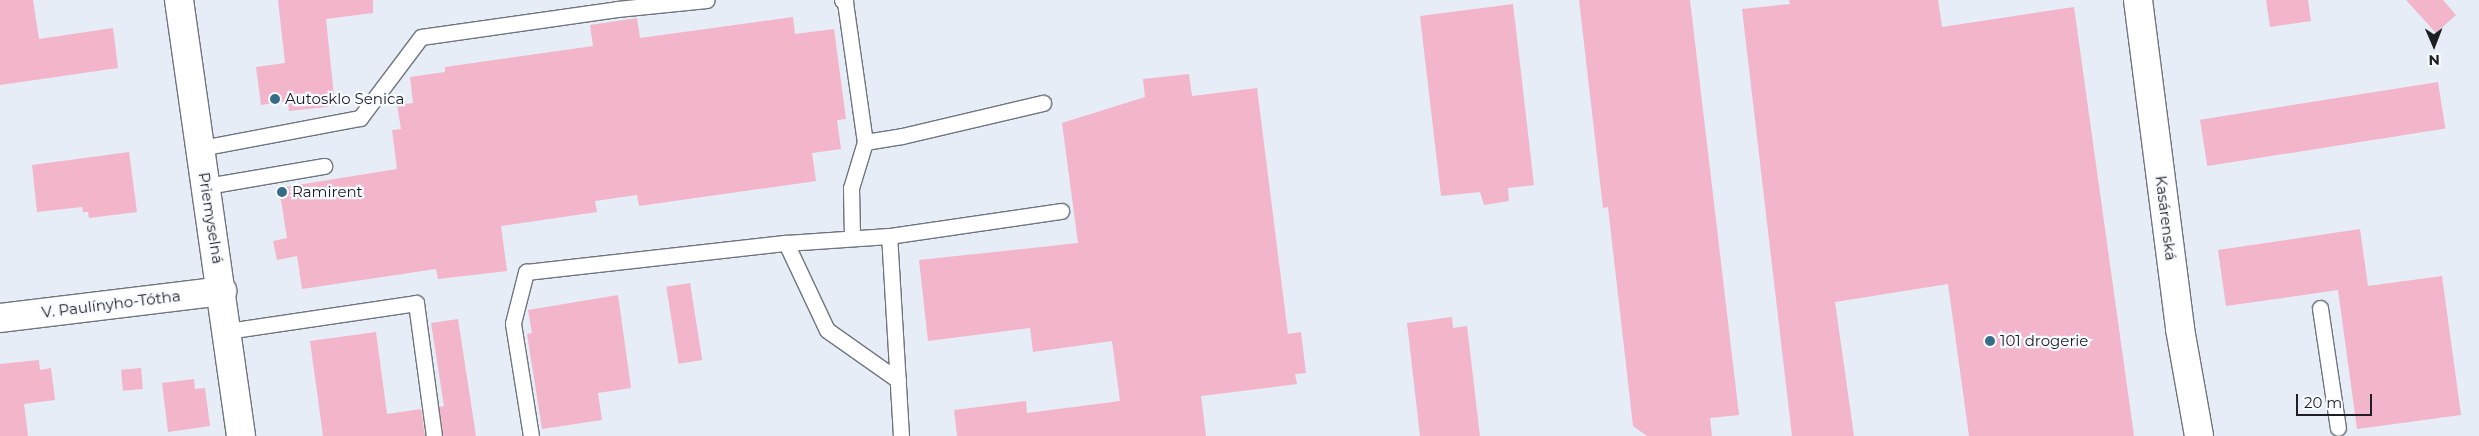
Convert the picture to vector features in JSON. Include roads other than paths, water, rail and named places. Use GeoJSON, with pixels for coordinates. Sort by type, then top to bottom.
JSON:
{"type":"FeatureCollection","features":[{"type":"Feature","properties":{"kind":"street","name":"Priemyselná"},"geometry":{"type":"LineString","coordinates":[[179,0],[228,331],[241,436]]}},
{"type":"Feature","properties":{"kind":"street","name":"Kasárenská"},"geometry":{"type":"LineString","coordinates":[[2138,0],[2180,329],[2199,436]]}},
{"type":"Feature","properties":{"kind":"street","name":"V. Paulínyho-Tótha"},"geometry":{"type":"LineString","coordinates":[[0,318],[222,291]]}},
{"type":"Feature","properties":{"kind":"lane"},"geometry":{"type":"LineString","coordinates":[[201,148],[360,118],[420,38],[617,9],[707,0]]}},
{"type":"Feature","properties":{"kind":"lane"},"geometry":{"type":"LineString","coordinates":[[842,0],[844,2],[865,142],[851,188],[852,237]]}},
{"type":"Feature","properties":{"kind":"lane"},"geometry":{"type":"LineString","coordinates":[[865,142],[902,136],[1043,103]]}},
{"type":"Feature","properties":{"kind":"lane"},"geometry":{"type":"LineString","coordinates":[[207,186],[324,166]]}},
{"type":"Feature","properties":{"kind":"lane"},"geometry":{"type":"LineString","coordinates":[[531,436],[513,323],[526,272],[786,242],[889,236],[1061,211]]}},
{"type":"Feature","properties":{"kind":"lane"},"geometry":{"type":"LineString","coordinates":[[889,236],[902,436]]}},
{"type":"Feature","properties":{"kind":"lane"},"geometry":{"type":"LineString","coordinates":[[786,242],[827,330],[898,380]]}},
{"type":"Feature","properties":{"kind":"lane"},"geometry":{"type":"LineString","coordinates":[[228,331],[416,303],[434,436]]}},
{"type":"Feature","properties":{"kind":"lane"},"geometry":{"type":"LineString","coordinates":[[2320,308],[2338,428]]}},
{"type":"Feature","properties":{"kind":"place","name":"Autosklo Senica"},"geometry":{"type":"Point","coordinates":[275,99]}},
{"type":"Feature","properties":{"kind":"place","name":"Ramirent"},"geometry":{"type":"Point","coordinates":[282,192]}},
{"type":"Feature","properties":{"kind":"place","name":"101 drogerie"},"geometry":{"type":"Point","coordinates":[1990,341]}}]}
